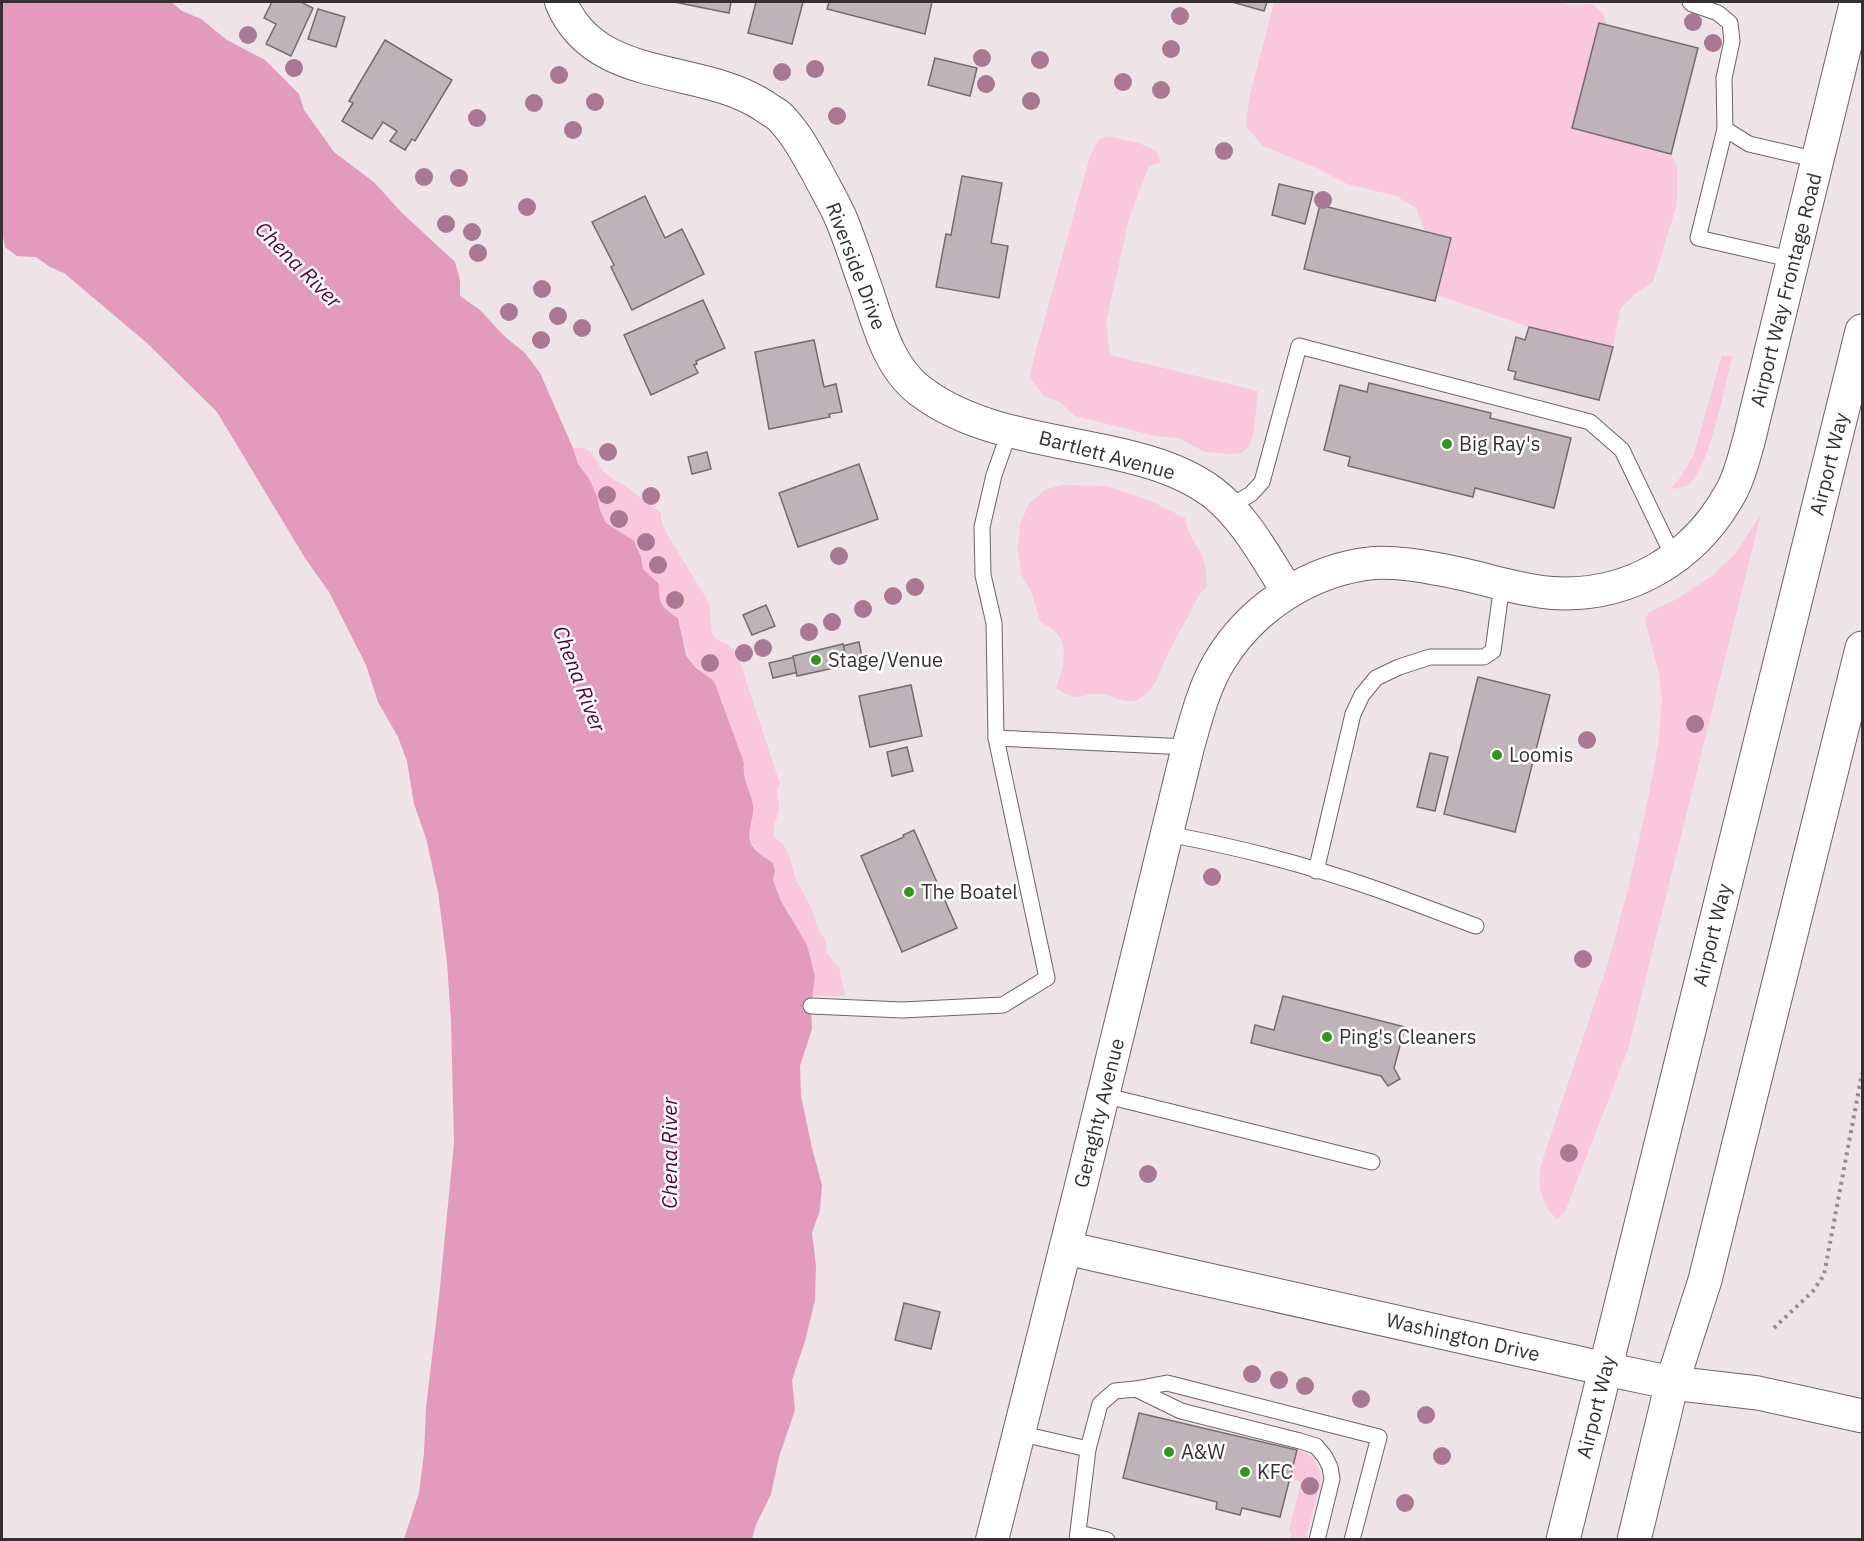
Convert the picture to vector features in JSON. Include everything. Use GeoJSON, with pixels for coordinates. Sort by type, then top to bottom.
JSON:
{"type":"FeatureCollection","features":[{"type":"Feature","properties":{"kind":"main road","name":"Airport Way"},"geometry":{"type":"LineString","coordinates":[[1563,1539],[1863,331]]}},
{"type":"Feature","properties":{"kind":"main road"},"geometry":{"type":"LineString","coordinates":[[1634,1539],[1672,1383],[1705,1280],[1863,648]]}},
{"type":"Feature","properties":{"kind":"main road","name":"Washington Drive"},"geometry":{"type":"LineString","coordinates":[[1066,1248],[1672,1383],[1758,1393],[1863,1416]]}},
{"type":"Feature","properties":{"kind":"street","name":"Riverside Drive"},"geometry":{"type":"LineString","coordinates":[[561,2],[567,16],[585,38],[612,57],[724,86],[754,100],[780,117],[801,143],[842,220],[881,332],[898,366],[916,388],[946,409]]}},
{"type":"Feature","properties":{"kind":"street","name":"Airport Way Frontage Road"},"geometry":{"type":"LineString","coordinates":[[1674,558],[1694,544],[1733,489],[1757,414],[1856,2]]}},
{"type":"Feature","properties":{"kind":"street","name":"Bartlett Avenue"},"geometry":{"type":"LineString","coordinates":[[946,409],[970,419],[1010,430],[1121,454],[1156,464],[1196,482],[1229,507],[1288,592]]}},
{"type":"Feature","properties":{"kind":"street"},"geometry":{"type":"LineString","coordinates":[[1288,592],[1315,578],[1344,568],[1375,563],[1438,569],[1551,593],[1591,592],[1655,571],[1674,558]]}},
{"type":"Feature","properties":{"kind":"street","name":"Geraghty Avenue"},"geometry":{"type":"LineString","coordinates":[[992,1539],[1066,1248],[1188,747],[1218,664],[1252,619],[1288,592]]}},
{"type":"Feature","properties":{"kind":"lane"},"geometry":{"type":"LineString","coordinates":[[1690,2],[1719,13],[1730,23],[1732,41],[1724,78],[1725,129],[1698,238],[1794,260]]}},
{"type":"Feature","properties":{"kind":"lane"},"geometry":{"type":"LineString","coordinates":[[1725,129],[1749,144],[1818,160]]}},
{"type":"Feature","properties":{"kind":"lane"},"geometry":{"type":"LineString","coordinates":[[1229,507],[1251,494],[1262,482],[1299,346],[1590,422],[1622,450],[1674,558]]}},
{"type":"Feature","properties":{"kind":"lane"},"geometry":{"type":"LineString","coordinates":[[812,1006],[902,1010],[1003,1005],[1047,978],[996,738],[994,623],[982,575],[982,527],[994,475],[1010,430]]}},
{"type":"Feature","properties":{"kind":"lane"},"geometry":{"type":"LineString","coordinates":[[1317,871],[1353,714],[1362,695],[1376,678],[1399,667],[1430,657],[1484,657],[1492,651],[1502,584]]}},
{"type":"Feature","properties":{"kind":"lane"},"geometry":{"type":"LineString","coordinates":[[996,738],[1188,747]]}},
{"type":"Feature","properties":{"kind":"lane"},"geometry":{"type":"LineString","coordinates":[[1167,834],[1228,845],[1317,871],[1376,889],[1476,926]]}},
{"type":"Feature","properties":{"kind":"lane"},"geometry":{"type":"LineString","coordinates":[[1103,1095],[1372,1162]]}},
{"type":"Feature","properties":{"kind":"lane"},"geometry":{"type":"LineString","coordinates":[[1107,1539],[1078,1536],[1088,1449],[1100,1404],[1115,1391],[1167,1383],[1379,1437],[1352,1539]]}},
{"type":"Feature","properties":{"kind":"lane"},"geometry":{"type":"LineString","coordinates":[[1136,1389],[1181,1411],[1316,1446],[1330,1467],[1332,1479],[1317,1539]]}},
{"type":"Feature","properties":{"kind":"lane"},"geometry":{"type":"LineString","coordinates":[[1018,1433],[1088,1449]]}},
{"type":"Feature","properties":{"kind":"path"},"geometry":{"type":"LineString","coordinates":[[1774,1328],[1813,1291],[1824,1275],[1863,1073]]}},
{"type":"Feature","properties":{"kind":"shaded area"},"geometry":{"type":"Polygon","coordinates":[[[1274,2],[1555,2],[1573,5],[1592,4],[1603,14],[1607,25],[1599,23],[1572,128],[1671,154],[1677,167],[1677,204],[1653,282],[1635,294],[1620,309],[1613,347],[1529,327],[1437,295],[1451,238],[1425,232],[1416,208],[1396,196],[1347,184],[1319,169],[1263,146],[1246,127],[1249,99],[1274,2]]]}},
{"type":"Feature","properties":{"kind":"shaded area"},"geometry":{"type":"Polygon","coordinates":[[[1107,136],[1139,143],[1156,151],[1161,162],[1149,166],[1129,218],[1106,323],[1110,355],[1258,391],[1254,431],[1249,447],[1241,453],[1205,452],[1178,438],[1155,436],[1075,416],[1061,403],[1044,396],[1030,378],[1090,156],[1098,140],[1107,136]]]}},
{"type":"Feature","properties":{"kind":"shaded area"},"geometry":{"type":"Polygon","coordinates":[[[1722,355],[1732,357],[1716,425],[1704,461],[1689,484],[1671,489],[1694,454],[1722,355]]]}},
{"type":"Feature","properties":{"kind":"shaded area"},"geometry":{"type":"Polygon","coordinates":[[[573,448],[584,448],[590,451],[602,470],[611,478],[661,513],[666,532],[709,603],[712,633],[717,640],[737,653],[780,784],[777,792],[779,808],[774,837],[783,844],[790,857],[796,880],[826,942],[827,953],[839,967],[845,996],[812,996],[815,976],[807,945],[781,901],[773,880],[775,871],[773,863],[760,854],[751,843],[750,826],[754,807],[743,775],[744,763],[732,733],[703,672],[696,667],[688,654],[678,618],[662,604],[659,584],[643,569],[634,541],[606,523],[597,496],[588,477],[578,464],[573,448]]]}},
{"type":"Feature","properties":{"kind":"shaded area"},"geometry":{"type":"Polygon","coordinates":[[[1061,485],[1107,486],[1151,501],[1185,518],[1188,531],[1202,555],[1207,586],[1196,601],[1152,688],[1134,701],[1103,694],[1075,697],[1056,688],[1064,659],[1063,645],[1056,632],[1040,621],[1032,593],[1021,574],[1018,548],[1020,524],[1029,504],[1045,490],[1061,485]]]}},
{"type":"Feature","properties":{"kind":"shaded area"},"geometry":{"type":"Polygon","coordinates":[[[1761,514],[1628,1049],[1565,1212],[1557,1219],[1544,1201],[1540,1187],[1541,1165],[1609,960],[1628,889],[1658,746],[1662,701],[1659,674],[1645,620],[1649,612],[1675,600],[1713,575],[1736,553],[1761,514]]]}},
{"type":"Feature","properties":{"kind":"shaded area"},"geometry":{"type":"Polygon","coordinates":[[[1297,1450],[1315,1460],[1321,1480],[1306,1539],[1290,1539],[1292,1532],[1289,1531],[1301,1482],[1290,1478],[1297,1450]]]}},
{"type":"Feature","properties":{"kind":"water","name":"Chena River"},"geometry":{"type":"Polygon","coordinates":[[[2,2],[171,2],[182,11],[201,19],[227,40],[265,60],[299,94],[304,110],[334,152],[375,183],[400,211],[455,262],[460,280],[460,296],[480,310],[504,336],[524,352],[540,373],[578,464],[588,477],[597,496],[606,523],[634,541],[643,569],[659,584],[662,604],[678,618],[686,655],[695,667],[714,681],[744,763],[745,779],[753,805],[749,834],[751,844],[773,863],[775,871],[773,880],[781,901],[807,945],[815,976],[811,1006],[812,1029],[800,1066],[801,1096],[822,1185],[820,1210],[812,1233],[816,1266],[815,1300],[792,1380],[795,1410],[779,1457],[771,1494],[752,1539],[404,1539],[419,1493],[454,1143],[447,962],[438,892],[426,838],[414,804],[407,761],[398,737],[378,702],[366,665],[329,592],[305,558],[217,412],[147,343],[64,273],[36,257],[17,256],[5,247],[2,231],[2,2]]]}},
{"type":"Feature","properties":{"kind":"building"},"geometry":{"type":"Polygon","coordinates":[[[272,2],[301,2],[313,8],[291,56],[266,44],[276,24],[264,18],[272,2]]]}},
{"type":"Feature","properties":{"kind":"building"},"geometry":{"type":"Polygon","coordinates":[[[674,2],[731,2],[729,13],[674,2]]]}},
{"type":"Feature","properties":{"kind":"building"},"geometry":{"type":"Polygon","coordinates":[[[756,2],[803,2],[792,44],[748,33],[756,2]]]}},
{"type":"Feature","properties":{"kind":"building"},"geometry":{"type":"Polygon","coordinates":[[[829,2],[932,2],[925,34],[827,9],[829,2]]]}},
{"type":"Feature","properties":{"kind":"building"},"geometry":{"type":"Polygon","coordinates":[[[1232,2],[1267,2],[1264,11],[1232,2]]]}},
{"type":"Feature","properties":{"kind":"building"},"geometry":{"type":"Polygon","coordinates":[[[318,9],[345,17],[336,47],[308,39],[318,9]]]}},
{"type":"Feature","properties":{"kind":"building"},"geometry":{"type":"Polygon","coordinates":[[[1599,23],[1698,48],[1671,154],[1572,128],[1599,23]]]}},
{"type":"Feature","properties":{"kind":"building"},"geometry":{"type":"Polygon","coordinates":[[[385,40],[452,80],[415,141],[412,139],[405,150],[390,141],[397,131],[383,122],[372,139],[342,121],[353,103],[349,101],[385,40]]]}},
{"type":"Feature","properties":{"kind":"building"},"geometry":{"type":"Polygon","coordinates":[[[935,58],[977,68],[970,96],[928,85],[935,58]]]}},
{"type":"Feature","properties":{"kind":"building"},"geometry":{"type":"Polygon","coordinates":[[[962,176],[1002,183],[991,243],[1008,246],[999,298],[936,287],[946,234],[951,235],[962,176]]]}},
{"type":"Feature","properties":{"kind":"building"},"geometry":{"type":"Polygon","coordinates":[[[1279,184],[1313,192],[1305,224],[1272,215],[1279,184]]]}},
{"type":"Feature","properties":{"kind":"building"},"geometry":{"type":"Polygon","coordinates":[[[645,196],[665,238],[682,229],[704,274],[632,310],[611,267],[614,265],[592,222],[645,196]]]}},
{"type":"Feature","properties":{"kind":"building"},"geometry":{"type":"Polygon","coordinates":[[[1320,205],[1451,238],[1435,301],[1304,269],[1320,205]]]}},
{"type":"Feature","properties":{"kind":"building"},"geometry":{"type":"Polygon","coordinates":[[[703,300],[725,348],[696,361],[697,364],[694,365],[698,373],[651,395],[624,335],[703,300]]]}},
{"type":"Feature","properties":{"kind":"building"},"geometry":{"type":"Polygon","coordinates":[[[1529,327],[1613,347],[1599,400],[1514,379],[1516,372],[1508,370],[1516,337],[1525,340],[1529,327]]]}},
{"type":"Feature","properties":{"kind":"building"},"geometry":{"type":"Polygon","coordinates":[[[814,340],[824,387],[836,384],[842,412],[829,414],[830,417],[769,429],[755,352],[814,340]]]}},
{"type":"Feature","properties":{"kind":"building","name":"Big Ray's"},"geometry":{"type":"Polygon","coordinates":[[[1369,383],[1491,413],[1490,418],[1571,438],[1554,508],[1475,488],[1473,497],[1348,466],[1350,457],[1324,450],[1340,385],[1367,392],[1369,383]]]}},
{"type":"Feature","properties":{"kind":"building"},"geometry":{"type":"Polygon","coordinates":[[[707,452],[711,469],[692,474],[688,457],[707,452]]]}},
{"type":"Feature","properties":{"kind":"building"},"geometry":{"type":"Polygon","coordinates":[[[859,464],[878,519],[798,547],[779,493],[859,464]]]}},
{"type":"Feature","properties":{"kind":"building"},"geometry":{"type":"Polygon","coordinates":[[[766,605],[775,626],[752,635],[743,615],[766,605]]]}},
{"type":"Feature","properties":{"kind":"building","name":"Stage/Venue"},"geometry":{"type":"Polygon","coordinates":[[[859,642],[862,657],[773,678],[769,663],[859,642]]]}},
{"type":"Feature","properties":{"kind":"building"},"geometry":{"type":"Polygon","coordinates":[[[843,644],[848,665],[797,676],[793,656],[843,644]]]}},
{"type":"Feature","properties":{"kind":"building","name":"Loomis"},"geometry":{"type":"Polygon","coordinates":[[[1478,677],[1550,695],[1515,832],[1444,814],[1478,677]]]}},
{"type":"Feature","properties":{"kind":"building"},"geometry":{"type":"Polygon","coordinates":[[[911,685],[922,736],[870,747],[859,696],[911,685]]]}},
{"type":"Feature","properties":{"kind":"building"},"geometry":{"type":"Polygon","coordinates":[[[907,747],[913,771],[892,776],[887,752],[907,747]]]}},
{"type":"Feature","properties":{"kind":"building"},"geometry":{"type":"Polygon","coordinates":[[[1430,753],[1448,757],[1435,811],[1417,807],[1430,753]]]}},
{"type":"Feature","properties":{"kind":"building","name":"The Boatel"},"geometry":{"type":"Polygon","coordinates":[[[914,830],[957,928],[902,952],[861,856],[904,837],[903,835],[914,830]]]}},
{"type":"Feature","properties":{"kind":"building","name":"Ping's Cleaners"},"geometry":{"type":"Polygon","coordinates":[[[1283,996],[1405,1027],[1394,1068],[1400,1079],[1388,1086],[1381,1076],[1251,1043],[1255,1025],[1274,1030],[1283,996]]]}},
{"type":"Feature","properties":{"kind":"building"},"geometry":{"type":"Polygon","coordinates":[[[904,1303],[940,1312],[931,1349],[895,1340],[904,1303]]]}},
{"type":"Feature","properties":{"kind":"building"},"geometry":{"type":"Polygon","coordinates":[[[1139,1413],[1297,1450],[1280,1517],[1242,1508],[1240,1515],[1216,1509],[1217,1502],[1123,1478],[1139,1413]]]}},
{"type":"Feature","properties":{"kind":"place","name":"Big Ray's"},"geometry":{"type":"Point","coordinates":[1447,444]}},
{"type":"Feature","properties":{"kind":"place","name":"Stage/Venue"},"geometry":{"type":"Point","coordinates":[816,660]}},
{"type":"Feature","properties":{"kind":"place","name":"Loomis"},"geometry":{"type":"Point","coordinates":[1497,755]}},
{"type":"Feature","properties":{"kind":"place","name":"The Boatel"},"geometry":{"type":"Point","coordinates":[909,892]}},
{"type":"Feature","properties":{"kind":"place","name":"Ping's Cleaners"},"geometry":{"type":"Point","coordinates":[1327,1037]}},
{"type":"Feature","properties":{"kind":"place","name":"A&W"},"geometry":{"type":"Point","coordinates":[1169,1452]}},
{"type":"Feature","properties":{"kind":"place","name":"KFC"},"geometry":{"type":"Point","coordinates":[1245,1472]}}]}
